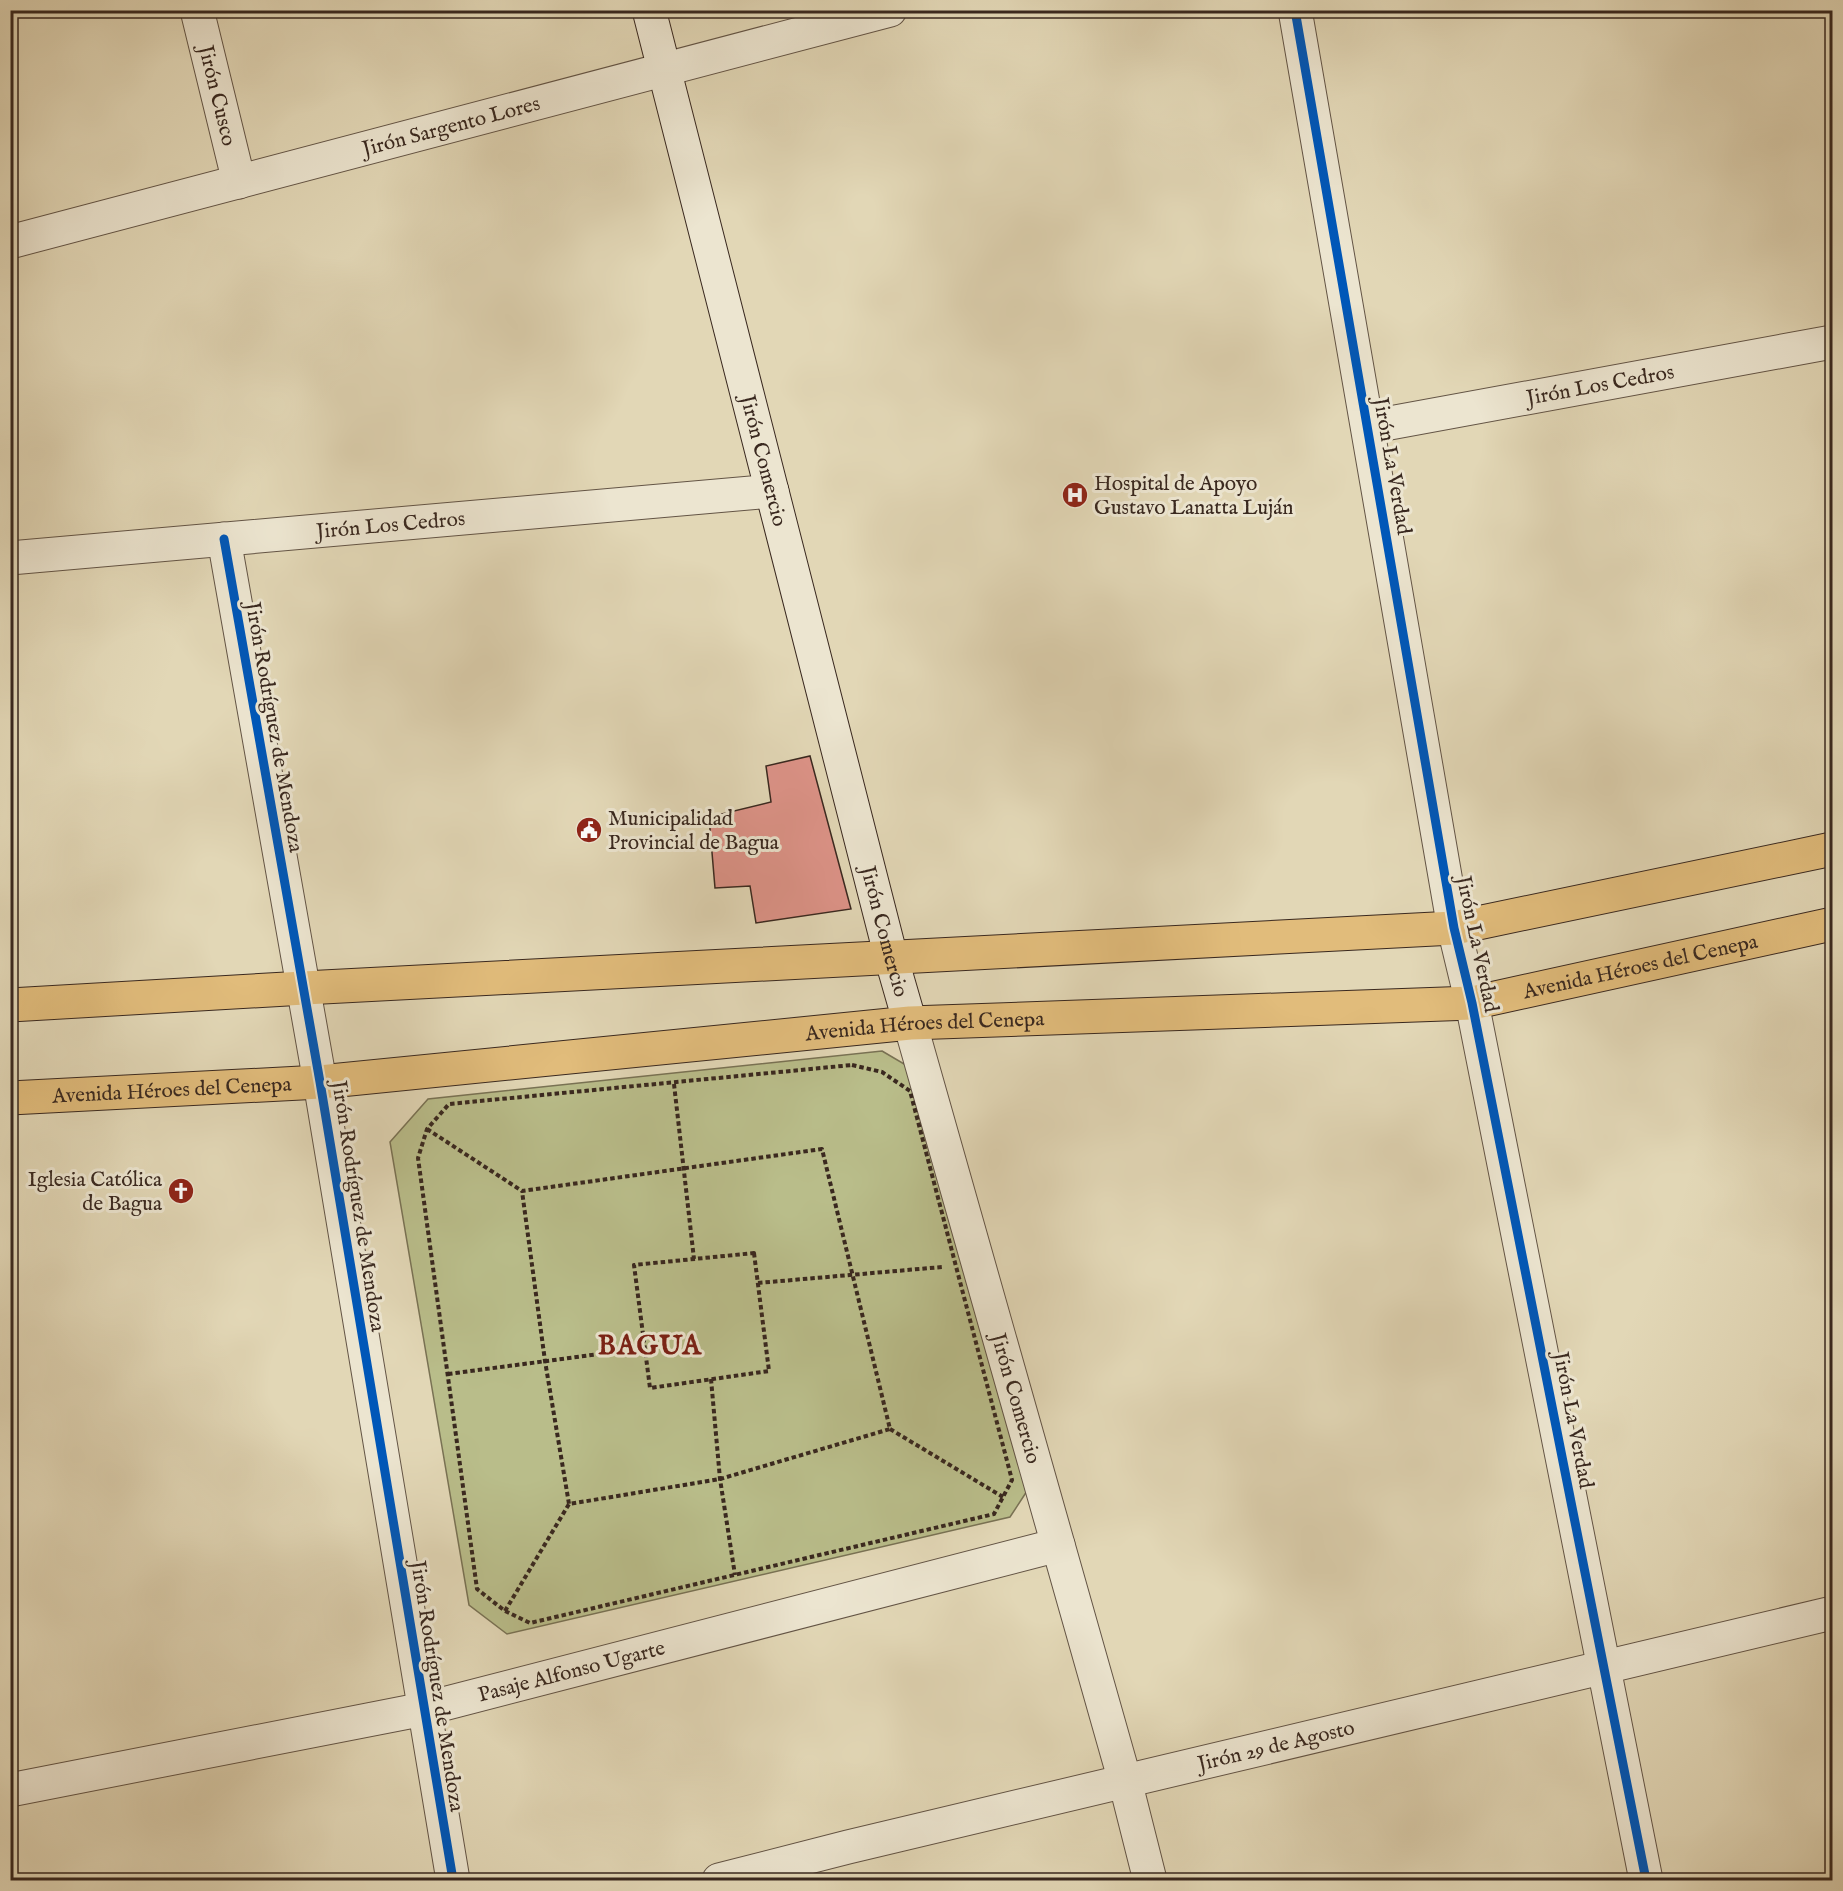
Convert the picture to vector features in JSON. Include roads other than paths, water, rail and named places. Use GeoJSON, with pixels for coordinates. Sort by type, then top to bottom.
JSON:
{"type":"FeatureCollection","features":[{"type":"Feature","properties":{"kind":"main road"},"geometry":{"type":"LineString","coordinates":[[10,1005],[1454,928],[1833,849]]}},
{"type":"Feature","properties":{"kind":"main road","name":"Avenida Héroes del Cenepa"},"geometry":{"type":"LineString","coordinates":[[10,1098],[320,1083],[910,1023],[1472,1002],[1833,924]]}},
{"type":"Feature","properties":{"kind":"street","name":"Jirón Cusco"},"geometry":{"type":"LineString","coordinates":[[197,10],[239,182]]}},
{"type":"Feature","properties":{"kind":"street","name":"Jirón Comercio"},"geometry":{"type":"LineString","coordinates":[[649,10],[891,957],[1125,1781],[1150,1881]]}},
{"type":"Feature","properties":{"kind":"street","name":"Jirón Sargento Lores"},"geometry":{"type":"LineString","coordinates":[[10,242],[890,10]]}},
{"type":"Feature","properties":{"kind":"street","name":"Jirón La Verdad"},"geometry":{"type":"LineString","coordinates":[[1295,10],[1454,928],[1472,1002],[1646,1881]]}},
{"type":"Feature","properties":{"kind":"street","name":"Jirón Los Cedros"},"geometry":{"type":"LineString","coordinates":[[1368,427],[1833,342]]}},
{"type":"Feature","properties":{"kind":"street","name":"Jirón Los Cedros"},"geometry":{"type":"LineString","coordinates":[[10,558],[772,491]]}},
{"type":"Feature","properties":{"kind":"street","name":"Jirón Rodríguez de Mendoza"},"geometry":{"type":"LineString","coordinates":[[224,539],[304,988],[453,1881]]}},
{"type":"Feature","properties":{"kind":"street","name":"Pasaje Alfonso Ugarte"},"geometry":{"type":"LineString","coordinates":[[10,1790],[424,1709],[1058,1545]]}},
{"type":"Feature","properties":{"kind":"street","name":"Jirón 29 de Agosto"},"geometry":{"type":"LineString","coordinates":[[719,1881],[848,1847],[1833,1613]]}},
{"type":"Feature","properties":{"kind":"place","name":"Hospital de Apoyo Gustavo Lanatta Luján"},"geometry":{"type":"Point","coordinates":[1075,495]}},
{"type":"Feature","properties":{"kind":"place","name":"Municipalidad Provincial de Bagua"},"geometry":{"type":"Point","coordinates":[589,830]}},
{"type":"Feature","properties":{"kind":"place","name":"Iglesia Católica de Bagua"},"geometry":{"type":"Point","coordinates":[181,1191]}},
{"type":"Feature","properties":{"kind":"district","name":"BAGUA"},"geometry":{"type":"Point","coordinates":[650,1345]}}]}
